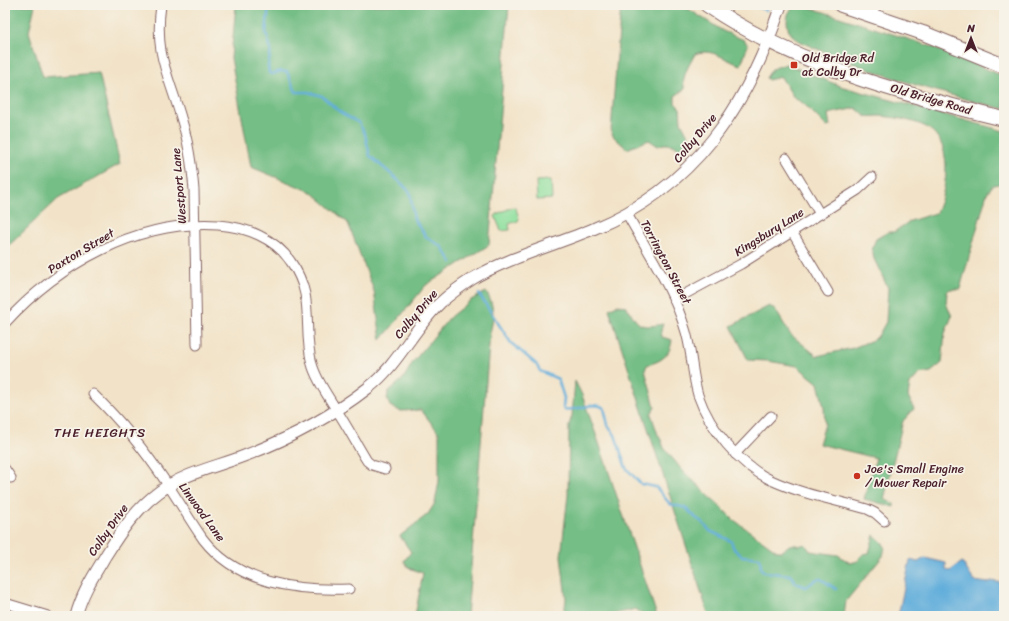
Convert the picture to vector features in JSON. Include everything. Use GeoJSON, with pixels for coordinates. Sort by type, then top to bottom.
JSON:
{"type":"FeatureCollection","features":[{"type":"Feature","properties":{"kind":"main road","name":"Old Bridge Road"},"geometry":{"type":"LineString","coordinates":[[707,5],[768,41],[865,80],[923,98],[1004,119]]}},
{"type":"Feature","properties":{"kind":"main road"},"geometry":{"type":"LineString","coordinates":[[841,5],[923,33],[1004,66]]}},
{"type":"Feature","properties":{"kind":"street","name":"Westport Lane"},"geometry":{"type":"LineString","coordinates":[[162,5],[159,38],[160,54],[187,141],[194,190],[197,345]]}},
{"type":"Feature","properties":{"kind":"street","name":"Colby Drive"},"geometry":{"type":"LineString","coordinates":[[76,616],[90,582],[122,531],[140,508],[168,485],[192,474],[273,444],[303,429],[360,394],[385,374],[439,304],[469,281],[489,270],[627,214],[669,186],[710,144],[737,105],[768,41],[781,5]]}},
{"type":"Feature","properties":{"kind":"street"},"geometry":{"type":"LineString","coordinates":[[786,158],[820,214]]}},
{"type":"Feature","properties":{"kind":"street","name":"Kingsbury Lane"},"geometry":{"type":"LineString","coordinates":[[674,300],[741,264],[858,190],[872,177]]}},
{"type":"Feature","properties":{"kind":"street","name":"Torrington Street"},"geometry":{"type":"LineString","coordinates":[[627,214],[674,300],[686,332],[696,385],[701,401],[716,430],[735,454],[749,466],[770,480],[789,487],[867,509],[875,513],[884,521]]}},
{"type":"Feature","properties":{"kind":"street","name":"Paxton Street"},"geometry":{"type":"LineString","coordinates":[[5,323],[54,280],[109,246],[143,233],[162,228],[195,224],[226,226],[250,231],[274,244],[292,262],[300,276],[308,304],[308,336],[312,365],[317,378],[367,461],[378,468],[385,469]]}},
{"type":"Feature","properties":{"kind":"street"},"geometry":{"type":"LineString","coordinates":[[792,232],[828,292]]}},
{"type":"Feature","properties":{"kind":"street","name":"Linwood Lane"},"geometry":{"type":"LineString","coordinates":[[93,394],[132,435],[204,539],[223,558],[237,568],[262,580],[287,587],[328,590],[349,589]]}},
{"type":"Feature","properties":{"kind":"street"},"geometry":{"type":"LineString","coordinates":[[735,454],[772,416]]}},
{"type":"Feature","properties":{"kind":"street"},"geometry":{"type":"LineString","coordinates":[[5,469],[11,478]]}},
{"type":"Feature","properties":{"kind":"street"},"geometry":{"type":"LineString","coordinates":[[5,603],[48,616]]}},
{"type":"Feature","properties":{"kind":"green space"},"geometry":{"type":"Polygon","coordinates":[[[5,5],[35,5],[29,32],[43,77],[99,73],[120,164],[58,199],[5,249],[5,5]]]}},
{"type":"Feature","properties":{"kind":"green space"},"geometry":{"type":"Polygon","coordinates":[[[236,5],[509,5],[489,245],[426,285],[381,340],[374,291],[348,223],[312,192],[251,167],[231,58],[236,5]]]}},
{"type":"Feature","properties":{"kind":"green space"},"geometry":{"type":"Polygon","coordinates":[[[621,5],[682,5],[723,31],[744,40],[748,45],[741,65],[713,53],[701,52],[695,54],[685,76],[685,89],[675,96],[675,103],[680,108],[681,122],[692,143],[684,150],[668,144],[658,146],[649,140],[627,149],[613,136],[611,131],[621,5]]]}},
{"type":"Feature","properties":{"kind":"green space"},"geometry":{"type":"Polygon","coordinates":[[[802,5],[933,47],[1003,76],[1004,109],[894,78],[851,63],[805,44],[792,35],[788,28],[787,22],[787,17],[791,9],[802,5]]]}},
{"type":"Feature","properties":{"kind":"green space"},"geometry":{"type":"Polygon","coordinates":[[[786,64],[840,86],[1004,131],[1004,183],[993,185],[987,193],[960,289],[950,289],[947,292],[946,304],[952,316],[945,333],[942,363],[931,372],[919,374],[910,384],[908,396],[914,409],[903,421],[884,499],[894,504],[894,507],[864,499],[876,458],[819,444],[825,424],[824,407],[818,383],[797,366],[768,361],[748,360],[731,326],[769,306],[775,309],[790,334],[817,356],[853,348],[875,339],[886,322],[888,288],[874,259],[872,248],[876,239],[888,232],[894,232],[910,221],[936,213],[944,191],[946,178],[944,152],[940,141],[933,131],[922,125],[896,118],[865,116],[856,108],[828,114],[830,126],[827,127],[803,103],[794,98],[781,77],[768,80],[766,78],[772,69],[786,64]]]}},
{"type":"Feature","properties":{"kind":"green space"},"geometry":{"type":"Polygon","coordinates":[[[551,180],[552,199],[537,200],[536,181],[551,180]]]}},
{"type":"Feature","properties":{"kind":"green space"},"geometry":{"type":"Polygon","coordinates":[[[513,207],[516,209],[519,218],[518,221],[509,224],[510,230],[501,231],[495,216],[513,207]]]}},
{"type":"Feature","properties":{"kind":"green space"},"geometry":{"type":"Polygon","coordinates":[[[486,292],[491,302],[493,317],[490,333],[467,616],[415,616],[423,573],[409,568],[404,561],[411,552],[400,536],[428,514],[435,503],[439,481],[439,433],[421,410],[400,411],[390,406],[387,399],[388,392],[403,379],[413,362],[450,317],[471,300],[486,292]]]}},
{"type":"Feature","properties":{"kind":"green space"},"geometry":{"type":"Polygon","coordinates":[[[617,305],[626,306],[634,318],[643,326],[663,324],[661,330],[662,337],[672,340],[667,354],[661,360],[647,365],[645,370],[655,407],[651,414],[658,435],[664,448],[682,470],[734,520],[777,551],[783,551],[790,545],[799,546],[805,544],[810,551],[838,555],[850,563],[858,561],[863,554],[869,553],[874,535],[882,542],[885,547],[883,556],[846,601],[844,616],[709,616],[609,309],[617,305]]]}},
{"type":"Feature","properties":{"kind":"green space"},"geometry":{"type":"Polygon","coordinates":[[[575,381],[582,395],[600,446],[657,616],[644,616],[636,609],[605,616],[564,616],[566,599],[561,556],[568,495],[569,425],[572,416],[575,381]]]}},
{"type":"Feature","properties":{"kind":"water"},"geometry":{"type":"Polygon","coordinates":[[[925,558],[946,563],[946,570],[950,571],[962,562],[974,581],[1004,583],[1004,616],[898,616],[910,560],[918,562],[925,558]]]}},
{"type":"Feature","properties":{"kind":"waterway"},"geometry":{"type":"LineString","coordinates":[[269,5],[266,32],[271,50],[268,66],[269,73],[272,74],[281,71],[287,72],[296,92],[308,92],[322,96],[340,112],[359,123],[365,134],[370,156],[410,192],[414,219],[427,238],[441,246],[452,262]]}},
{"type":"Feature","properties":{"kind":"waterway"},"geometry":{"type":"LineString","coordinates":[[752,5],[766,10]]}},
{"type":"Feature","properties":{"kind":"waterway"},"geometry":{"type":"LineString","coordinates":[[479,294],[511,343],[536,364],[540,371],[558,379],[564,398],[564,409],[574,409],[595,405],[604,408],[608,425],[615,435],[626,468],[641,484],[656,487],[670,504],[686,508],[710,531],[731,541],[734,549],[742,556],[760,558],[761,569],[764,572],[790,575],[796,583],[806,587],[817,579],[821,579],[836,589]]}},
{"type":"Feature","properties":{"kind":"place","name":"Old Bridge Rd at Colby Dr"},"geometry":{"type":"Point","coordinates":[794,65]}},
{"type":"Feature","properties":{"kind":"place","name":"Joe's Small Engine / Mower Repair"},"geometry":{"type":"Point","coordinates":[857,476]}},
{"type":"Feature","properties":{"kind":"district","name":"THE HEIGHTS"},"geometry":{"type":"Point","coordinates":[100,432]}}]}
